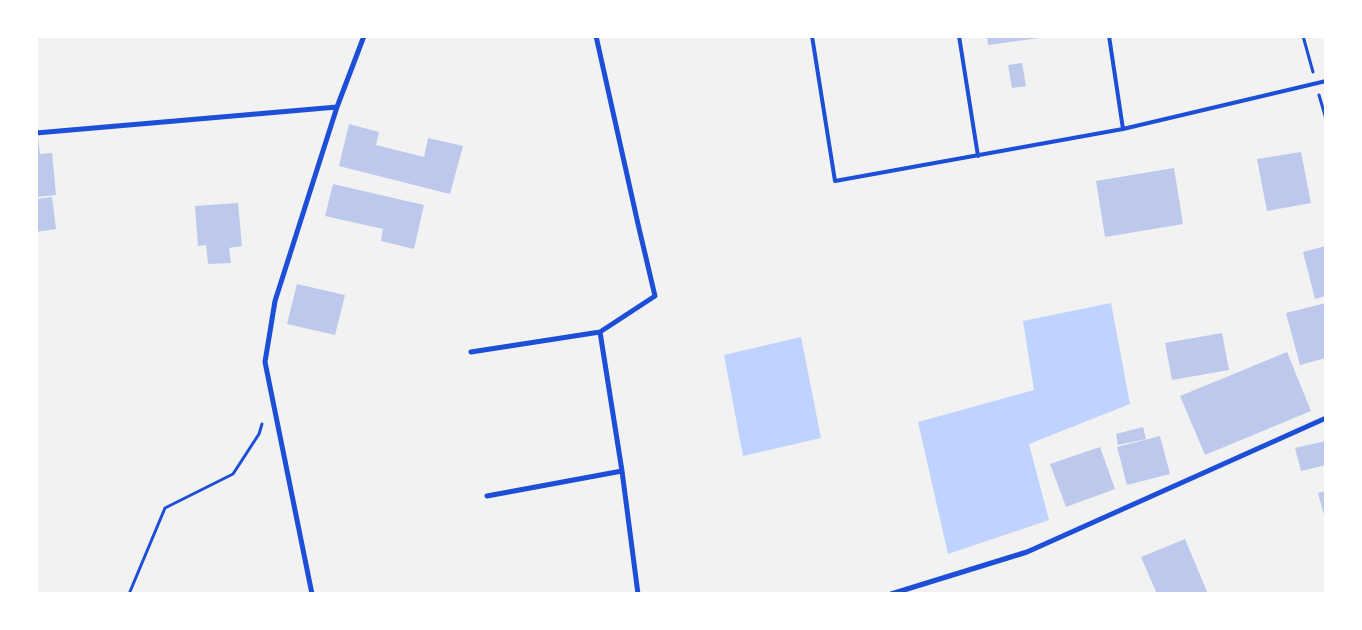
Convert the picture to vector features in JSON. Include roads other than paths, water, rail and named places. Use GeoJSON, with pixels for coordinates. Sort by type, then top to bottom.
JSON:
{"type":"FeatureCollection","features":[{"type":"Feature","properties":{"kind":"street"},"geometry":{"type":"LineString","coordinates":[[312,594],[265,362],[275,301],[337,107],[364,36]]}},
{"type":"Feature","properties":{"kind":"street"},"geometry":{"type":"LineString","coordinates":[[471,352],[600,332],[656,296],[596,36]]}},
{"type":"Feature","properties":{"kind":"street"},"geometry":{"type":"LineString","coordinates":[[36,133],[337,107]]}},
{"type":"Feature","properties":{"kind":"street"},"geometry":{"type":"LineString","coordinates":[[600,332],[622,471],[638,594]]}},
{"type":"Feature","properties":{"kind":"street"},"geometry":{"type":"LineString","coordinates":[[891,594],[1027,552],[1326,418]]}},
{"type":"Feature","properties":{"kind":"street"},"geometry":{"type":"LineString","coordinates":[[487,496],[622,471]]}},
{"type":"Feature","properties":{"kind":"lane"},"geometry":{"type":"LineString","coordinates":[[812,36],[835,181],[1123,129],[1326,81]]}},
{"type":"Feature","properties":{"kind":"lane"},"geometry":{"type":"LineString","coordinates":[[959,36],[978,156]]}},
{"type":"Feature","properties":{"kind":"lane"},"geometry":{"type":"LineString","coordinates":[[1109,36],[1123,129]]}},
{"type":"Feature","properties":{"kind":"water"},"geometry":{"type":"Polygon","coordinates":[[[1111,303],[1130,404],[1029,444],[1049,520],[948,554],[918,422],[1034,390],[1023,321],[1111,303]]]}},
{"type":"Feature","properties":{"kind":"water"},"geometry":{"type":"Polygon","coordinates":[[[801,337],[821,438],[743,456],[724,355],[801,337]]]}}]}
